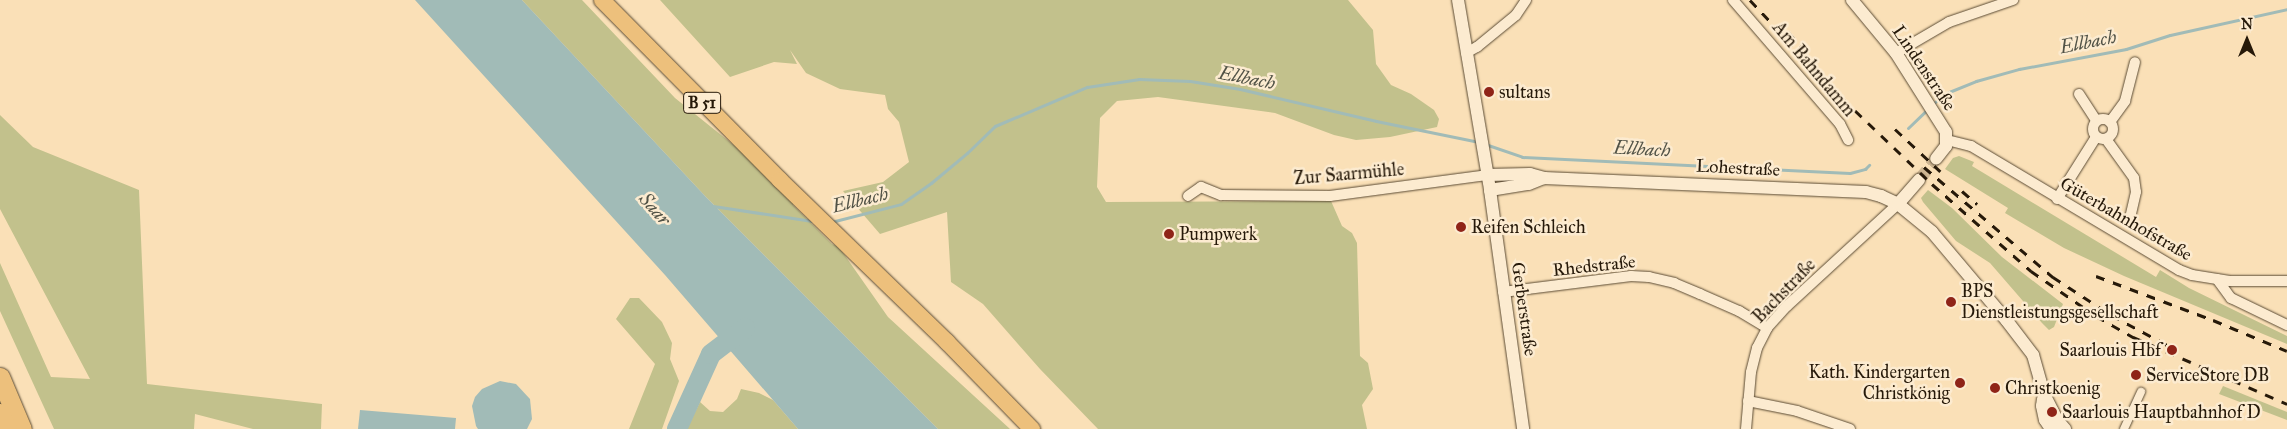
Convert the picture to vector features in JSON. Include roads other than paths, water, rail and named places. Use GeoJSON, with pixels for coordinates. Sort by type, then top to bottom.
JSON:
{"type":"FeatureCollection","features":[{"type":"Feature","properties":{"kind":"highway"},"geometry":{"type":"LineString","coordinates":[[0,377],[22,429]]}},
{"type":"Feature","properties":{"kind":"highway"},"geometry":{"type":"LineString","coordinates":[[0,413],[6,429]]}},
{"type":"Feature","properties":{"kind":"main road","name":"B 51"},"geometry":{"type":"LineString","coordinates":[[602,0],[840,240],[947,342],[1032,429]]}},
{"type":"Feature","properties":{"kind":"street","name":"Gerberstraße"},"geometry":{"type":"LineString","coordinates":[[1458,0],[1490,190],[1523,429]]}},
{"type":"Feature","properties":{"kind":"street"},"geometry":{"type":"LineString","coordinates":[[1466,53],[1478,47],[1516,15],[1526,0]]}},
{"type":"Feature","properties":{"kind":"street","name":"Am Bahndamm"},"geometry":{"type":"LineString","coordinates":[[1733,0],[1840,124],[1848,140]]}},
{"type":"Feature","properties":{"kind":"street","name":"Lindenstraße"},"geometry":{"type":"LineString","coordinates":[[1852,0],[1896,53],[1946,132],[1946,146],[1936,160]]}},
{"type":"Feature","properties":{"kind":"street"},"geometry":{"type":"LineString","coordinates":[[1896,53],[1949,22],[2013,0]]}},
{"type":"Feature","properties":{"kind":"street"},"geometry":{"type":"LineString","coordinates":[[2110,122],[2125,101],[2135,62]]}},
{"type":"Feature","properties":{"kind":"street"},"geometry":{"type":"LineString","coordinates":[[2080,94],[2096,120]]}},
{"type":"Feature","properties":{"kind":"street"},"geometry":{"type":"LineString","coordinates":[[2057,199],[2101,138],[2113,131],[2110,122],[2104,118],[2096,120],[2092,128],[2101,138],[2134,178],[2136,192],[2130,219]]}},
{"type":"Feature","properties":{"kind":"street","name":"Güterbahnhofstraße"},"geometry":{"type":"LineString","coordinates":[[1947,140],[1971,146],[2179,270],[2217,279],[2257,282],[2287,281]]}},
{"type":"Feature","properties":{"kind":"street","name":"Lohestraße"},"geometry":{"type":"LineString","coordinates":[[1487,175],[1530,174],[1544,178],[1866,192],[1898,204]]}},
{"type":"Feature","properties":{"kind":"street","name":"Zur Saarmühle"},"geometry":{"type":"LineString","coordinates":[[1188,196],[1201,187],[1221,195],[1330,196],[1487,175]]}},
{"type":"Feature","properties":{"kind":"street","name":"Lohestraße"},"geometry":{"type":"LineString","coordinates":[[1490,190],[1528,184],[1544,178]]}},
{"type":"Feature","properties":{"kind":"street"},"geometry":{"type":"LineString","coordinates":[[1919,180],[1898,204],[1932,232],[2007,320],[2033,355],[2043,392],[2055,416],[2065,429]]}},
{"type":"Feature","properties":{"kind":"street","name":"Bachstraße"},"geometry":{"type":"LineString","coordinates":[[1746,429],[1756,348],[1767,328],[1787,306],[1898,204]]}},
{"type":"Feature","properties":{"kind":"street","name":"Rhedstraße"},"geometry":{"type":"LineString","coordinates":[[1503,292],[1631,276],[1649,277],[1674,283],[1700,294],[1739,311],[1767,328]]}},
{"type":"Feature","properties":{"kind":"street"},"geometry":{"type":"LineString","coordinates":[[2217,279],[2231,298],[2287,325]]}},
{"type":"Feature","properties":{"kind":"street"},"geometry":{"type":"LineString","coordinates":[[2043,392],[2042,406],[2045,420],[2050,429]]}},
{"type":"Feature","properties":{"kind":"street"},"geometry":{"type":"LineString","coordinates":[[2124,429],[2141,392]]}},
{"type":"Feature","properties":{"kind":"street"},"geometry":{"type":"LineString","coordinates":[[1748,401],[1797,411],[1850,429]]}},
{"type":"Feature","properties":{"kind":"water","name":"Saar"},"geometry":{"type":"Polygon","coordinates":[[[415,0],[522,0],[706,197],[938,429],[798,429],[665,275],[415,0]]]}},
{"type":"Feature","properties":{"kind":"water"},"geometry":{"type":"Polygon","coordinates":[[[500,381],[516,384],[530,399],[532,419],[527,429],[478,429],[476,426],[472,406],[475,397],[482,389],[500,381]]]}},
{"type":"Feature","properties":{"kind":"water"},"geometry":{"type":"Polygon","coordinates":[[[360,410],[456,418],[455,429],[358,429],[360,410]]]}},
{"type":"Feature","properties":{"kind":"waterway","name":"Ellbach"},"geometry":{"type":"LineString","coordinates":[[1933,104],[1944,94],[1976,81],[2019,69],[2126,49],[2170,35],[2287,9]]}},
{"type":"Feature","properties":{"kind":"waterway","name":"Ellbach"},"geometry":{"type":"LineString","coordinates":[[831,222],[901,204],[931,183],[967,153],[995,126],[1087,87],[1139,79],[1190,81],[1240,89],[1376,121],[1479,142]]}},
{"type":"Feature","properties":{"kind":"waterway","name":"Ellbach"},"geometry":{"type":"LineString","coordinates":[[1908,128],[1928,109]]}},
{"type":"Feature","properties":{"kind":"waterway","name":"Ellbach"},"geometry":{"type":"LineString","coordinates":[[1485,144],[1522,157],[1850,173],[1865,169],[1869,165]]}},
{"type":"Feature","properties":{"kind":"waterway","name":"Ellbach"},"geometry":{"type":"LineString","coordinates":[[713,206],[812,221]]}},
{"type":"Feature","properties":{"kind":"waterway"},"geometry":{"type":"LineString","coordinates":[[677,429],[711,354],[745,328]]}},
{"type":"Feature","properties":{"kind":"tunnel"},"geometry":{"type":"LineString","coordinates":[[1919,180],[1936,159]]}},
{"type":"Feature","properties":{"kind":"railway"},"geometry":{"type":"LineString","coordinates":[[1750,0],[1842,98],[1932,184],[2031,271],[2096,316],[2133,337],[2287,404]]}},
{"type":"Feature","properties":{"kind":"railway"},"geometry":{"type":"LineString","coordinates":[[1788,32],[1815,61]]}},
{"type":"Feature","properties":{"kind":"railway"},"geometry":{"type":"LineString","coordinates":[[1895,129],[1940,171]]}},
{"type":"Feature","properties":{"kind":"railway"},"geometry":{"type":"LineString","coordinates":[[1924,167],[2053,277],[2111,315],[2169,346]]}},
{"type":"Feature","properties":{"kind":"railway"},"geometry":{"type":"LineString","coordinates":[[1962,191],[1977,204]]}},
{"type":"Feature","properties":{"kind":"railway"},"geometry":{"type":"LineString","coordinates":[[2096,276],[2213,320],[2287,351]]}},
{"type":"Feature","properties":{"kind":"place","name":"sultans"},"geometry":{"type":"Point","coordinates":[1489,92]}},
{"type":"Feature","properties":{"kind":"place","name":"Reifen Schleich"},"geometry":{"type":"Point","coordinates":[1461,227]}},
{"type":"Feature","properties":{"kind":"place","name":"Pumpwerk"},"geometry":{"type":"Point","coordinates":[1169,234]}},
{"type":"Feature","properties":{"kind":"place","name":"BPS Dienstleistungsgesellschaft"},"geometry":{"type":"Point","coordinates":[1951,302]}},
{"type":"Feature","properties":{"kind":"place","name":"Saarlouis Hbf"},"geometry":{"type":"Point","coordinates":[2172,350]}},
{"type":"Feature","properties":{"kind":"place","name":"ServiceStore DB"},"geometry":{"type":"Point","coordinates":[2136,375]}},
{"type":"Feature","properties":{"kind":"place","name":"Kath. Kindergarten Christkönig"},"geometry":{"type":"Point","coordinates":[1960,383]}},
{"type":"Feature","properties":{"kind":"place","name":"Christkoenig"},"geometry":{"type":"Point","coordinates":[1995,388]}},
{"type":"Feature","properties":{"kind":"place","name":"Saarlouis Hauptbahnhof D"},"geometry":{"type":"Point","coordinates":[2052,412]}}]}
